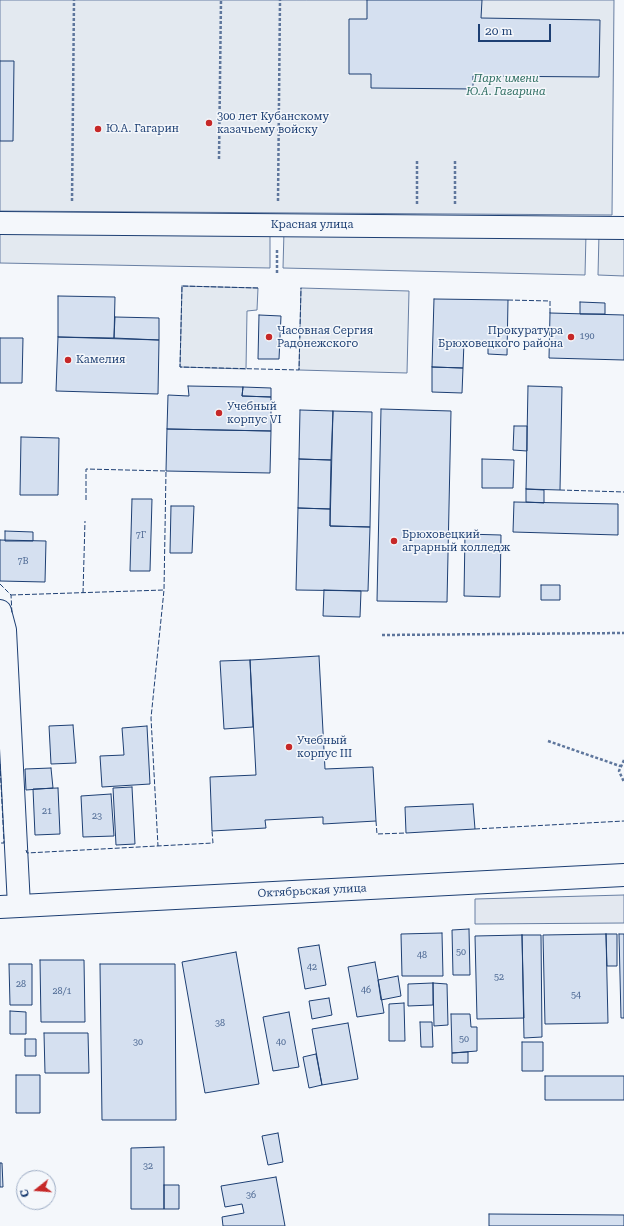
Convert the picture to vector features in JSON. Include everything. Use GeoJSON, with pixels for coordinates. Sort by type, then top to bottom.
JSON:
{"type":"FeatureCollection","features":[{"type":"Feature","properties":{"kind":"street","name":"Красная улица"},"geometry":{"type":"LineString","coordinates":[[0,223],[624,228]]}},
{"type":"Feature","properties":{"kind":"street"},"geometry":{"type":"LineString","coordinates":[[0,611],[4,630],[9,907]]}},
{"type":"Feature","properties":{"kind":"street","name":"Октябрьская улица"},"geometry":{"type":"LineString","coordinates":[[9,907],[624,875]]}},
{"type":"Feature","properties":{"kind":"path"},"geometry":{"type":"LineString","coordinates":[[72,224],[74,0]]}},
{"type":"Feature","properties":{"kind":"path"},"geometry":{"type":"LineString","coordinates":[[219,159],[221,0]]}},
{"type":"Feature","properties":{"kind":"path"},"geometry":{"type":"LineString","coordinates":[[277,273],[280,0]]}},
{"type":"Feature","properties":{"kind":"path"},"geometry":{"type":"LineString","coordinates":[[417,160],[417,226]]}},
{"type":"Feature","properties":{"kind":"path"},"geometry":{"type":"LineString","coordinates":[[454,226],[455,160]]}},
{"type":"Feature","properties":{"kind":"path"},"geometry":{"type":"LineString","coordinates":[[382,636],[624,633]]}},
{"type":"Feature","properties":{"kind":"path"},"geometry":{"type":"LineString","coordinates":[[548,741],[620,766]]}},
{"type":"Feature","properties":{"kind":"path"},"geometry":{"type":"LineString","coordinates":[[624,760],[620,766],[620,776],[624,782]]}},
{"type":"Feature","properties":{"kind":"green space","name":"Парк имени Ю.А. Гагарина"},"geometry":{"type":"Polygon","coordinates":[[[0,0],[614,0],[612,215],[0,211],[0,0]]]}},
{"type":"Feature","properties":{"kind":"green space"},"geometry":{"type":"Polygon","coordinates":[[[0,230],[270,231],[270,268],[0,263],[0,230]]]}},
{"type":"Feature","properties":{"kind":"green space"},"geometry":{"type":"Polygon","coordinates":[[[284,231],[586,234],[585,275],[283,268],[284,231]]]}},
{"type":"Feature","properties":{"kind":"green space"},"geometry":{"type":"Polygon","coordinates":[[[599,234],[624,234],[624,276],[598,275],[599,234]]]}},
{"type":"Feature","properties":{"kind":"green space"},"geometry":{"type":"Polygon","coordinates":[[[182,286],[258,288],[257,310],[247,311],[246,369],[180,367],[182,286]]]}},
{"type":"Feature","properties":{"kind":"green space"},"geometry":{"type":"Polygon","coordinates":[[[301,288],[409,291],[407,373],[299,370],[301,288]]]}},
{"type":"Feature","properties":{"kind":"shaded area"},"geometry":{"type":"Polygon","coordinates":[[[624,895],[624,923],[475,924],[475,899],[624,895]]]}},
{"type":"Feature","properties":{"kind":"building"},"geometry":{"type":"Polygon","coordinates":[[[367,0],[482,0],[481,18],[600,20],[599,77],[473,76],[473,89],[371,88],[371,74],[349,74],[349,19],[367,19],[367,0]]]}},
{"type":"Feature","properties":{"kind":"building"},"geometry":{"type":"Polygon","coordinates":[[[0,61],[14,61],[13,141],[0,141],[0,61]]]}},
{"type":"Feature","properties":{"kind":"building"},"geometry":{"type":"Polygon","coordinates":[[[58,296],[115,297],[114,338],[58,337],[58,296]]]}},
{"type":"Feature","properties":{"kind":"building"},"geometry":{"type":"Polygon","coordinates":[[[434,299],[508,300],[507,355],[488,354],[488,342],[464,342],[463,368],[432,367],[434,299]]]}},
{"type":"Feature","properties":{"kind":"building"},"geometry":{"type":"Polygon","coordinates":[[[580,302],[605,303],[605,314],[580,314],[580,302]]]}},
{"type":"Feature","properties":{"kind":"building"},"geometry":{"type":"Polygon","coordinates":[[[550,313],[624,315],[624,360],[549,358],[550,313]]]}},
{"type":"Feature","properties":{"kind":"building","name":"Часовная Сергия Радонежского"},"geometry":{"type":"Polygon","coordinates":[[[259,315],[281,316],[279,359],[258,359],[259,315]]]}},
{"type":"Feature","properties":{"kind":"building"},"geometry":{"type":"Polygon","coordinates":[[[115,317],[159,318],[159,340],[114,338],[115,317]]]}},
{"type":"Feature","properties":{"kind":"building"},"geometry":{"type":"Polygon","coordinates":[[[58,337],[159,340],[158,394],[56,391],[58,337]]]}},
{"type":"Feature","properties":{"kind":"building"},"geometry":{"type":"Polygon","coordinates":[[[0,338],[23,338],[22,383],[0,383],[0,338]]]}},
{"type":"Feature","properties":{"kind":"building"},"geometry":{"type":"Polygon","coordinates":[[[432,367],[463,368],[462,393],[432,392],[432,367]]]}},
{"type":"Feature","properties":{"kind":"building","name":"Учебный корпус VI"},"geometry":{"type":"Polygon","coordinates":[[[188,386],[243,387],[242,396],[271,397],[271,431],[167,429],[168,395],[189,396],[188,386]]]}},
{"type":"Feature","properties":{"kind":"building"},"geometry":{"type":"Polygon","coordinates":[[[528,386],[562,387],[560,490],[526,489],[528,386]]]}},
{"type":"Feature","properties":{"kind":"building"},"geometry":{"type":"Polygon","coordinates":[[[243,387],[271,388],[271,397],[242,396],[243,387]]]}},
{"type":"Feature","properties":{"kind":"building"},"geometry":{"type":"Polygon","coordinates":[[[381,409],[451,411],[447,602],[377,601],[381,409]]]}},
{"type":"Feature","properties":{"kind":"building"},"geometry":{"type":"Polygon","coordinates":[[[300,410],[333,411],[331,460],[299,459],[300,410]]]}},
{"type":"Feature","properties":{"kind":"building"},"geometry":{"type":"Polygon","coordinates":[[[333,411],[372,412],[370,527],[330,526],[333,411]]]}},
{"type":"Feature","properties":{"kind":"building"},"geometry":{"type":"Polygon","coordinates":[[[514,426],[527,426],[527,451],[513,450],[514,426]]]}},
{"type":"Feature","properties":{"kind":"building"},"geometry":{"type":"Polygon","coordinates":[[[167,429],[271,431],[270,473],[166,471],[167,429]]]}},
{"type":"Feature","properties":{"kind":"building"},"geometry":{"type":"Polygon","coordinates":[[[21,437],[59,438],[58,495],[20,495],[21,437]]]}},
{"type":"Feature","properties":{"kind":"building"},"geometry":{"type":"Polygon","coordinates":[[[299,459],[331,460],[330,509],[298,508],[299,459]]]}},
{"type":"Feature","properties":{"kind":"building"},"geometry":{"type":"Polygon","coordinates":[[[482,459],[514,460],[513,488],[482,488],[482,459]]]}},
{"type":"Feature","properties":{"kind":"building"},"geometry":{"type":"Polygon","coordinates":[[[526,489],[544,490],[544,503],[526,502],[526,489]]]}},
{"type":"Feature","properties":{"kind":"building"},"geometry":{"type":"Polygon","coordinates":[[[132,499],[152,499],[150,571],[130,571],[132,499]]]}},
{"type":"Feature","properties":{"kind":"building"},"geometry":{"type":"Polygon","coordinates":[[[514,502],[618,504],[618,535],[513,532],[514,502]]]}},
{"type":"Feature","properties":{"kind":"building"},"geometry":{"type":"Polygon","coordinates":[[[171,506],[194,506],[192,553],[170,553],[171,506]]]}},
{"type":"Feature","properties":{"kind":"building"},"geometry":{"type":"Polygon","coordinates":[[[298,508],[330,509],[330,526],[370,527],[368,591],[296,590],[298,508]]]}},
{"type":"Feature","properties":{"kind":"building"},"geometry":{"type":"Polygon","coordinates":[[[5,531],[33,532],[33,541],[5,541],[5,531]]]}},
{"type":"Feature","properties":{"kind":"building"},"geometry":{"type":"Polygon","coordinates":[[[465,534],[501,535],[500,597],[464,596],[465,534]]]}},
{"type":"Feature","properties":{"kind":"building"},"geometry":{"type":"Polygon","coordinates":[[[0,540],[46,541],[45,582],[0,581],[0,540]]]}},
{"type":"Feature","properties":{"kind":"building"},"geometry":{"type":"Polygon","coordinates":[[[541,585],[560,585],[560,600],[541,600],[541,585]]]}},
{"type":"Feature","properties":{"kind":"building"},"geometry":{"type":"Polygon","coordinates":[[[324,590],[361,591],[360,617],[323,616],[324,590]]]}},
{"type":"Feature","properties":{"kind":"building","name":"Учебный корпус III"},"geometry":{"type":"Polygon","coordinates":[[[319,656],[325,769],[373,767],[376,821],[323,824],[323,817],[265,820],[266,828],[212,831],[210,777],[256,775],[250,660],[319,656]]]}},
{"type":"Feature","properties":{"kind":"building"},"geometry":{"type":"Polygon","coordinates":[[[250,660],[253,727],[224,729],[220,661],[250,660]]]}},
{"type":"Feature","properties":{"kind":"building"},"geometry":{"type":"Polygon","coordinates":[[[73,725],[76,763],[51,764],[49,726],[73,725]]]}},
{"type":"Feature","properties":{"kind":"building"},"geometry":{"type":"Polygon","coordinates":[[[147,726],[150,784],[102,787],[100,756],[124,755],[122,728],[147,726]]]}},
{"type":"Feature","properties":{"kind":"building"},"geometry":{"type":"Polygon","coordinates":[[[51,768],[53,788],[26,790],[25,769],[51,768]]]}},
{"type":"Feature","properties":{"kind":"building"},"geometry":{"type":"Polygon","coordinates":[[[132,787],[135,844],[116,845],[113,788],[132,787]]]}},
{"type":"Feature","properties":{"kind":"building"},"geometry":{"type":"Polygon","coordinates":[[[58,788],[60,834],[35,835],[33,789],[58,788]]]}},
{"type":"Feature","properties":{"kind":"building"},"geometry":{"type":"Polygon","coordinates":[[[111,794],[114,836],[83,837],[81,796],[111,794]]]}},
{"type":"Feature","properties":{"kind":"building"},"geometry":{"type":"Polygon","coordinates":[[[473,804],[475,829],[406,833],[405,807],[473,804]]]}},
{"type":"Feature","properties":{"kind":"building"},"geometry":{"type":"Polygon","coordinates":[[[469,929],[470,975],[453,975],[452,930],[469,929]]]}},
{"type":"Feature","properties":{"kind":"building"},"geometry":{"type":"Polygon","coordinates":[[[442,933],[443,976],[402,976],[401,934],[442,933]]]}},
{"type":"Feature","properties":{"kind":"building"},"geometry":{"type":"Polygon","coordinates":[[[606,934],[608,1023],[545,1024],[543,935],[606,934]]]}},
{"type":"Feature","properties":{"kind":"building"},"geometry":{"type":"Polygon","coordinates":[[[606,934],[617,934],[617,966],[607,966],[606,934]]]}},
{"type":"Feature","properties":{"kind":"building"},"geometry":{"type":"Polygon","coordinates":[[[619,934],[624,934],[624,1018],[621,1018],[619,934]]]}},
{"type":"Feature","properties":{"kind":"building"},"geometry":{"type":"Polygon","coordinates":[[[522,935],[524,1018],[477,1019],[475,936],[522,935]]]}},
{"type":"Feature","properties":{"kind":"building"},"geometry":{"type":"Polygon","coordinates":[[[522,935],[541,935],[542,1037],[524,1038],[522,935]]]}},
{"type":"Feature","properties":{"kind":"building"},"geometry":{"type":"Polygon","coordinates":[[[319,945],[326,985],[305,989],[298,948],[319,945]]]}},
{"type":"Feature","properties":{"kind":"building"},"geometry":{"type":"Polygon","coordinates":[[[236,952],[259,1084],[205,1093],[182,962],[236,952]]]}},
{"type":"Feature","properties":{"kind":"building"},"geometry":{"type":"Polygon","coordinates":[[[40,960],[84,960],[85,1022],[41,1022],[40,960]]]}},
{"type":"Feature","properties":{"kind":"building"},"geometry":{"type":"Polygon","coordinates":[[[375,962],[384,1013],[357,1017],[348,967],[375,962]]]}},
{"type":"Feature","properties":{"kind":"building"},"geometry":{"type":"Polygon","coordinates":[[[9,964],[32,964],[32,1005],[10,1005],[9,964]]]}},
{"type":"Feature","properties":{"kind":"building"},"geometry":{"type":"Polygon","coordinates":[[[100,964],[175,964],[176,1120],[102,1120],[100,964]]]}},
{"type":"Feature","properties":{"kind":"building"},"geometry":{"type":"Polygon","coordinates":[[[398,976],[401,996],[381,1000],[378,980],[398,976]]]}},
{"type":"Feature","properties":{"kind":"building"},"geometry":{"type":"Polygon","coordinates":[[[433,983],[433,1005],[408,1006],[408,984],[433,983]]]}},
{"type":"Feature","properties":{"kind":"building"},"geometry":{"type":"Polygon","coordinates":[[[433,983],[447,984],[448,1025],[434,1026],[433,983]]]}},
{"type":"Feature","properties":{"kind":"building"},"geometry":{"type":"Polygon","coordinates":[[[329,998],[332,1015],[312,1019],[309,1001],[329,998]]]}},
{"type":"Feature","properties":{"kind":"building"},"geometry":{"type":"Polygon","coordinates":[[[404,1003],[405,1041],[389,1041],[389,1004],[404,1003]]]}},
{"type":"Feature","properties":{"kind":"building"},"geometry":{"type":"Polygon","coordinates":[[[10,1011],[26,1012],[26,1034],[10,1034],[10,1011]]]}},
{"type":"Feature","properties":{"kind":"building"},"geometry":{"type":"Polygon","coordinates":[[[289,1012],[299,1067],[273,1071],[263,1017],[289,1012]]]}},
{"type":"Feature","properties":{"kind":"building"},"geometry":{"type":"Polygon","coordinates":[[[451,1014],[470,1014],[471,1027],[477,1027],[477,1051],[452,1053],[451,1014]]]}},
{"type":"Feature","properties":{"kind":"building"},"geometry":{"type":"Polygon","coordinates":[[[420,1022],[432,1022],[433,1047],[421,1047],[420,1022]]]}},
{"type":"Feature","properties":{"kind":"building"},"geometry":{"type":"Polygon","coordinates":[[[348,1023],[358,1079],[322,1085],[312,1029],[348,1023]]]}},
{"type":"Feature","properties":{"kind":"building"},"geometry":{"type":"Polygon","coordinates":[[[44,1033],[88,1033],[89,1073],[45,1073],[44,1033]]]}},
{"type":"Feature","properties":{"kind":"building"},"geometry":{"type":"Polygon","coordinates":[[[25,1039],[36,1039],[36,1056],[25,1056],[25,1039]]]}},
{"type":"Feature","properties":{"kind":"building"},"geometry":{"type":"Polygon","coordinates":[[[522,1042],[543,1042],[543,1071],[522,1071],[522,1042]]]}},
{"type":"Feature","properties":{"kind":"building"},"geometry":{"type":"Polygon","coordinates":[[[468,1052],[468,1063],[452,1063],[452,1053],[468,1052]]]}},
{"type":"Feature","properties":{"kind":"building"},"geometry":{"type":"Polygon","coordinates":[[[316,1054],[322,1085],[309,1088],[303,1057],[316,1054]]]}},
{"type":"Feature","properties":{"kind":"building"},"geometry":{"type":"Polygon","coordinates":[[[16,1075],[40,1075],[40,1113],[16,1113],[16,1075]]]}},
{"type":"Feature","properties":{"kind":"building"},"geometry":{"type":"Polygon","coordinates":[[[545,1076],[624,1076],[624,1100],[545,1100],[545,1076]]]}},
{"type":"Feature","properties":{"kind":"building"},"geometry":{"type":"Polygon","coordinates":[[[278,1133],[283,1162],[268,1165],[262,1136],[278,1133]]]}},
{"type":"Feature","properties":{"kind":"building"},"geometry":{"type":"Polygon","coordinates":[[[164,1147],[164,1209],[131,1209],[131,1148],[164,1147]]]}},
{"type":"Feature","properties":{"kind":"building"},"geometry":{"type":"Polygon","coordinates":[[[0,1163],[2,1163],[3,1187],[0,1187],[0,1163]]]}},
{"type":"Feature","properties":{"kind":"building"},"geometry":{"type":"Polygon","coordinates":[[[276,1177],[285,1226],[223,1226],[222,1217],[244,1213],[242,1204],[225,1207],[221,1186],[276,1177]]]}},
{"type":"Feature","properties":{"kind":"building"},"geometry":{"type":"Polygon","coordinates":[[[164,1185],[179,1185],[179,1209],[164,1209],[164,1185]]]}},
{"type":"Feature","properties":{"kind":"building"},"geometry":{"type":"Polygon","coordinates":[[[489,1214],[624,1215],[624,1226],[489,1226],[489,1214]]]}},
{"type":"Feature","properties":{"kind":"fence"},"geometry":{"type":"LineString","coordinates":[[258,288],[182,286],[180,367],[299,370],[301,288]]}},
{"type":"Feature","properties":{"kind":"fence"},"geometry":{"type":"LineString","coordinates":[[508,300],[550,301],[550,313]]}},
{"type":"Feature","properties":{"kind":"fence"},"geometry":{"type":"LineString","coordinates":[[86,500],[86,469],[166,471],[164,590],[151,718],[158,846]]}},
{"type":"Feature","properties":{"kind":"fence"},"geometry":{"type":"LineString","coordinates":[[560,490],[624,492]]}},
{"type":"Feature","properties":{"kind":"fence"},"geometry":{"type":"LineString","coordinates":[[83,593],[85,521]]}},
{"type":"Feature","properties":{"kind":"fence"},"geometry":{"type":"LineString","coordinates":[[0,584],[11,595],[12,614]]}},
{"type":"Feature","properties":{"kind":"fence"},"geometry":{"type":"LineString","coordinates":[[11,595],[164,590]]}},
{"type":"Feature","properties":{"kind":"fence"},"geometry":{"type":"LineString","coordinates":[[0,764],[4,843],[0,843]]}},
{"type":"Feature","properties":{"kind":"fence"},"geometry":{"type":"LineString","coordinates":[[376,821],[377,834],[406,833]]}},
{"type":"Feature","properties":{"kind":"fence"},"geometry":{"type":"LineString","coordinates":[[475,829],[624,821]]}},
{"type":"Feature","properties":{"kind":"fence"},"geometry":{"type":"LineString","coordinates":[[26,850],[27,853],[213,843],[212,831]]}},
{"type":"Feature","properties":{"kind":"place","name":"300 лет Кубанскому казачьему войску"},"geometry":{"type":"Point","coordinates":[209,123]}},
{"type":"Feature","properties":{"kind":"place","name":"Ю.А. Гагарин"},"geometry":{"type":"Point","coordinates":[98,129]}},
{"type":"Feature","properties":{"kind":"place","name":"Часовная Сергия Радонежского"},"geometry":{"type":"Point","coordinates":[269,337]}},
{"type":"Feature","properties":{"kind":"place","name":"Прокуратура Брюховецкого района"},"geometry":{"type":"Point","coordinates":[571,337]}},
{"type":"Feature","properties":{"kind":"place","name":"Камелия"},"geometry":{"type":"Point","coordinates":[68,360]}},
{"type":"Feature","properties":{"kind":"place","name":"Учебный корпус VI"},"geometry":{"type":"Point","coordinates":[219,413]}},
{"type":"Feature","properties":{"kind":"place","name":"Брюховецкий аграрный колледж"},"geometry":{"type":"Point","coordinates":[394,541]}},
{"type":"Feature","properties":{"kind":"place","name":"Учебный корпус III"},"geometry":{"type":"Point","coordinates":[289,747]}}]}
